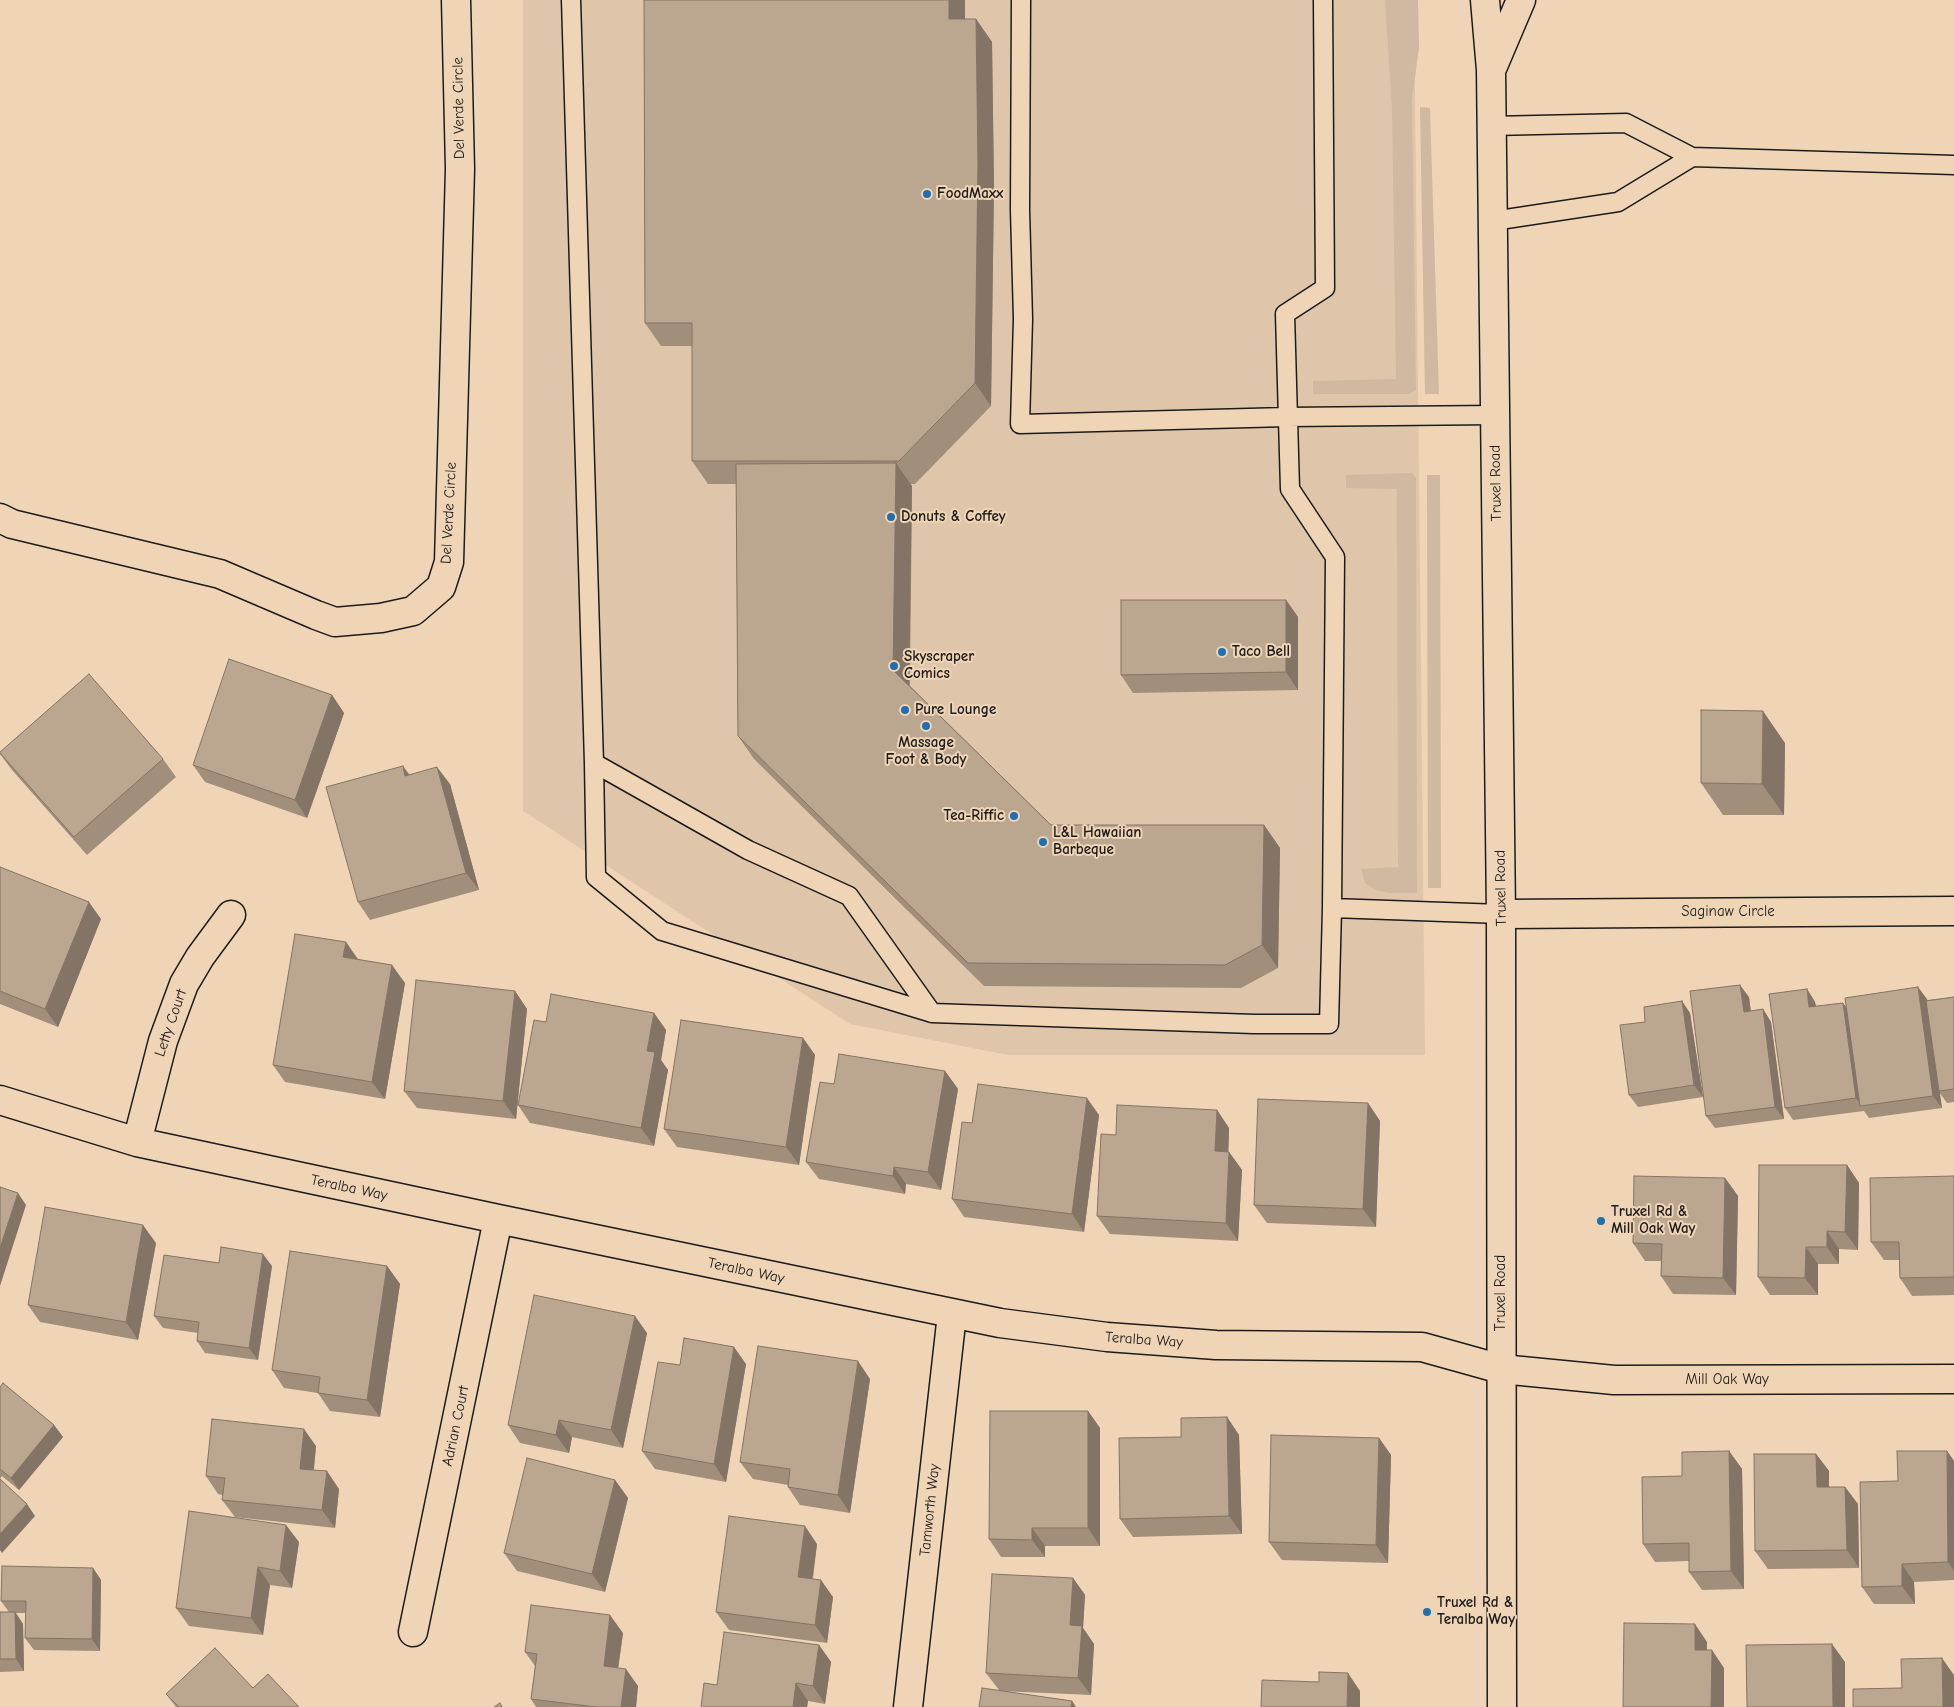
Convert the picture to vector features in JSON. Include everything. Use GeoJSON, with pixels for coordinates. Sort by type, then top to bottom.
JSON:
{"type":"FeatureCollection","features":[{"type":"Feature","properties":{"kind":"street","name":"Del Verde Circle"},"geometry":{"type":"LineString","coordinates":[[0,518],[12,524],[220,574],[335,622],[381,618],[413,611],[441,587],[449,562],[460,169],[456,0]]}},
{"type":"Feature","properties":{"kind":"street","name":"Truxel Road"},"geometry":{"type":"LineString","coordinates":[[1485,0],[1491,70],[1492,126],[1501,914],[1502,1707]]}},
{"type":"Feature","properties":{"kind":"street","name":"Truxel Road"},"geometry":{"type":"LineString","coordinates":[[1491,70],[1521,0]]}},
{"type":"Feature","properties":{"kind":"street","name":"Saginaw Circle"},"geometry":{"type":"LineString","coordinates":[[1501,914],[1954,911]]}},
{"type":"Feature","properties":{"kind":"street","name":"Letty Court"},"geometry":{"type":"LineString","coordinates":[[137,1142],[163,1041],[184,984],[200,957],[231,915]]}},
{"type":"Feature","properties":{"kind":"street","name":"Teralba Way"},"geometry":{"type":"LineString","coordinates":[[0,1100],[137,1142],[498,1220],[1000,1323],[1117,1338],[1216,1345],[1422,1347],[1501,1369]]}},
{"type":"Feature","properties":{"kind":"street","name":"Adrian Court"},"geometry":{"type":"LineString","coordinates":[[413,1632],[498,1220]]}},
{"type":"Feature","properties":{"kind":"street","name":"Tamworth Way"},"geometry":{"type":"LineString","coordinates":[[908,1707],[952,1314]]}},
{"type":"Feature","properties":{"kind":"street","name":"Mill Oak Way"},"geometry":{"type":"LineString","coordinates":[[1501,1369],[1614,1380],[1954,1379]]}},
{"type":"Feature","properties":{"kind":"lane"},"geometry":{"type":"LineString","coordinates":[[571,0],[596,877],[662,931],[932,1012],[1254,1024],[1329,1024],[1332,908],[1335,557],[1290,489],[1285,314],[1325,288],[1322,0]]}},
{"type":"Feature","properties":{"kind":"lane"},"geometry":{"type":"LineString","coordinates":[[1021,0],[1020,210],[1023,319],[1020,424],[1287,417],[1495,415]]}},
{"type":"Feature","properties":{"kind":"lane"},"geometry":{"type":"LineString","coordinates":[[1492,126],[1626,123],[1692,157],[1954,165]]}},
{"type":"Feature","properties":{"kind":"lane"},"geometry":{"type":"LineString","coordinates":[[1493,221],[1618,202],[1692,157]]}},
{"type":"Feature","properties":{"kind":"lane"},"geometry":{"type":"LineString","coordinates":[[594,763],[748,850],[849,896],[932,1012]]}},
{"type":"Feature","properties":{"kind":"lane"},"geometry":{"type":"LineString","coordinates":[[1332,908],[1501,914]]}},
{"type":"Feature","properties":{"kind":"shaded area"},"geometry":{"type":"Polygon","coordinates":[[[523,0],[1414,0],[1425,1055],[1008,1055],[850,1024],[523,811],[523,0]]]}},
{"type":"Feature","properties":{"kind":"shaded area"},"geometry":{"type":"Polygon","coordinates":[[[1385,0],[1418,0],[1419,47],[1412,100],[1416,390],[1409,394],[1313,394],[1313,381],[1396,379],[1392,110],[1385,0]]]}},
{"type":"Feature","properties":{"kind":"shaded area"},"geometry":{"type":"Polygon","coordinates":[[[1420,107],[1430,108],[1439,394],[1425,394],[1420,107]]]}},
{"type":"Feature","properties":{"kind":"shaded area"},"geometry":{"type":"Polygon","coordinates":[[[1412,473],[1416,478],[1417,893],[1389,893],[1376,890],[1365,883],[1361,869],[1398,867],[1397,489],[1346,488],[1346,475],[1412,473]]]}},
{"type":"Feature","properties":{"kind":"shaded area"},"geometry":{"type":"Polygon","coordinates":[[[1427,475],[1440,475],[1441,888],[1428,888],[1427,475]]]}},
{"type":"Feature","properties":{"kind":"building"},"geometry":{"type":"Polygon","coordinates":[[[644,0],[949,0],[949,19],[976,19],[978,164],[975,383],[899,461],[692,461],[692,323],[645,323],[644,0]]]}},
{"type":"Feature","properties":{"kind":"building"},"geometry":{"type":"Polygon","coordinates":[[[896,463],[893,670],[1051,825],[1264,825],[1262,945],[1225,965],[968,963],[738,736],[736,464],[896,463]]]}},
{"type":"Feature","properties":{"kind":"building"},"geometry":{"type":"Polygon","coordinates":[[[1121,600],[1286,600],[1286,672],[1121,675],[1121,600]]]}},
{"type":"Feature","properties":{"kind":"building"},"geometry":{"type":"Polygon","coordinates":[[[229,659],[332,695],[295,800],[193,765],[229,659]]]}},
{"type":"Feature","properties":{"kind":"building"},"geometry":{"type":"Polygon","coordinates":[[[89,674],[163,759],[74,837],[0,752],[89,674]]]}},
{"type":"Feature","properties":{"kind":"building"},"geometry":{"type":"Polygon","coordinates":[[[1701,710],[1763,711],[1762,784],[1701,783],[1701,710]]]}},
{"type":"Feature","properties":{"kind":"building"},"geometry":{"type":"Polygon","coordinates":[[[403,766],[405,776],[437,767],[466,873],[358,902],[326,787],[403,766]]]}},
{"type":"Feature","properties":{"kind":"building"},"geometry":{"type":"Polygon","coordinates":[[[0,867],[89,902],[45,1009],[0,991],[0,867]]]}},
{"type":"Feature","properties":{"kind":"building"},"geometry":{"type":"Polygon","coordinates":[[[295,934],[346,942],[343,957],[392,965],[372,1082],[273,1065],[295,934]]]}},
{"type":"Feature","properties":{"kind":"building"},"geometry":{"type":"Polygon","coordinates":[[[416,980],[515,991],[503,1101],[404,1091],[416,980]]]}},
{"type":"Feature","properties":{"kind":"building"},"geometry":{"type":"Polygon","coordinates":[[[1740,985],[1744,1012],[1763,1009],[1775,1107],[1706,1116],[1690,991],[1740,985]]]}},
{"type":"Feature","properties":{"kind":"building"},"geometry":{"type":"Polygon","coordinates":[[[1918,987],[1933,1096],[1860,1106],[1845,998],[1918,987]]]}},
{"type":"Feature","properties":{"kind":"building"},"geometry":{"type":"Polygon","coordinates":[[[1807,989],[1809,1007],[1843,1003],[1856,1098],[1785,1108],[1769,994],[1807,989]]]}},
{"type":"Feature","properties":{"kind":"building"},"geometry":{"type":"Polygon","coordinates":[[[551,994],[654,1013],[647,1051],[655,1052],[641,1128],[518,1105],[534,1020],[546,1022],[551,994]]]}},
{"type":"Feature","properties":{"kind":"building"},"geometry":{"type":"Polygon","coordinates":[[[1954,997],[1954,1089],[1939,1091],[1926,1001],[1954,997]]]}},
{"type":"Feature","properties":{"kind":"building"},"geometry":{"type":"Polygon","coordinates":[[[1682,1001],[1694,1085],[1629,1095],[1620,1025],[1645,1022],[1644,1007],[1682,1001]]]}},
{"type":"Feature","properties":{"kind":"building"},"geometry":{"type":"Polygon","coordinates":[[[681,1020],[803,1038],[786,1147],[664,1129],[681,1020]]]}},
{"type":"Feature","properties":{"kind":"building"},"geometry":{"type":"Polygon","coordinates":[[[839,1054],[945,1071],[928,1172],[894,1167],[893,1176],[806,1162],[820,1082],[834,1084],[839,1054]]]}},
{"type":"Feature","properties":{"kind":"building"},"geometry":{"type":"Polygon","coordinates":[[[978,1084],[1087,1098],[1072,1214],[952,1199],[962,1122],[972,1123],[978,1084]]]}},
{"type":"Feature","properties":{"kind":"building"},"geometry":{"type":"Polygon","coordinates":[[[1258,1099],[1368,1103],[1363,1209],[1254,1205],[1258,1099]]]}},
{"type":"Feature","properties":{"kind":"building"},"geometry":{"type":"Polygon","coordinates":[[[1117,1105],[1217,1110],[1215,1151],[1229,1152],[1226,1223],[1097,1216],[1101,1134],[1116,1135],[1117,1105]]]}},
{"type":"Feature","properties":{"kind":"building"},"geometry":{"type":"Polygon","coordinates":[[[1759,1165],[1847,1165],[1845,1232],[1827,1231],[1827,1247],[1806,1247],[1805,1278],[1758,1277],[1759,1165]]]}},
{"type":"Feature","properties":{"kind":"building"},"geometry":{"type":"Polygon","coordinates":[[[1634,1176],[1725,1178],[1723,1278],[1661,1276],[1662,1244],[1633,1243],[1634,1176]]]}},
{"type":"Feature","properties":{"kind":"building"},"geometry":{"type":"Polygon","coordinates":[[[1954,1176],[1954,1277],[1900,1278],[1899,1242],[1871,1242],[1870,1178],[1954,1176]]]}},
{"type":"Feature","properties":{"kind":"building"},"geometry":{"type":"Polygon","coordinates":[[[0,1187],[18,1193],[0,1248],[0,1187]]]}},
{"type":"Feature","properties":{"kind":"building"},"geometry":{"type":"Polygon","coordinates":[[[45,1207],[143,1225],[126,1322],[28,1305],[45,1207]]]}},
{"type":"Feature","properties":{"kind":"building"},"geometry":{"type":"Polygon","coordinates":[[[221,1247],[263,1254],[249,1348],[197,1341],[199,1322],[154,1316],[164,1255],[219,1263],[221,1247]]]}},
{"type":"Feature","properties":{"kind":"building"},"geometry":{"type":"Polygon","coordinates":[[[290,1251],[387,1266],[367,1400],[318,1393],[320,1377],[272,1370],[290,1251]]]}},
{"type":"Feature","properties":{"kind":"building"},"geometry":{"type":"Polygon","coordinates":[[[534,1295],[635,1316],[611,1430],[559,1420],[556,1435],[508,1425],[534,1295]]]}},
{"type":"Feature","properties":{"kind":"building"},"geometry":{"type":"Polygon","coordinates":[[[684,1338],[734,1347],[714,1464],[642,1451],[658,1362],[680,1365],[684,1338]]]}},
{"type":"Feature","properties":{"kind":"building"},"geometry":{"type":"Polygon","coordinates":[[[758,1346],[858,1361],[838,1495],[788,1487],[790,1469],[740,1462],[758,1346]]]}},
{"type":"Feature","properties":{"kind":"building"},"geometry":{"type":"Polygon","coordinates":[[[3,1383],[54,1425],[11,1478],[0,1469],[0,1387],[3,1383]]]}},
{"type":"Feature","properties":{"kind":"building"},"geometry":{"type":"Polygon","coordinates":[[[990,1411],[1088,1411],[1088,1528],[1032,1528],[1032,1540],[989,1539],[990,1411]]]}},
{"type":"Feature","properties":{"kind":"building"},"geometry":{"type":"Polygon","coordinates":[[[1227,1417],[1229,1516],[1120,1519],[1119,1438],[1181,1437],[1181,1418],[1227,1417]]]}},
{"type":"Feature","properties":{"kind":"building"},"geometry":{"type":"Polygon","coordinates":[[[212,1419],[304,1429],[300,1469],[327,1471],[322,1510],[222,1500],[225,1478],[206,1476],[212,1419]]]}},
{"type":"Feature","properties":{"kind":"building"},"geometry":{"type":"Polygon","coordinates":[[[1271,1435],[1379,1438],[1376,1545],[1269,1542],[1271,1435]]]}},
{"type":"Feature","properties":{"kind":"building"},"geometry":{"type":"Polygon","coordinates":[[[1729,1451],[1731,1571],[1689,1572],[1689,1543],[1643,1544],[1642,1477],[1682,1476],[1682,1452],[1729,1451]]]}},
{"type":"Feature","properties":{"kind":"building"},"geometry":{"type":"Polygon","coordinates":[[[1897,1451],[1947,1451],[1948,1562],[1902,1564],[1902,1586],[1862,1587],[1860,1482],[1898,1481],[1897,1451]]]}},
{"type":"Feature","properties":{"kind":"building"},"geometry":{"type":"Polygon","coordinates":[[[1754,1454],[1816,1454],[1817,1487],[1845,1487],[1847,1550],[1755,1551],[1754,1454]]]}},
{"type":"Feature","properties":{"kind":"building"},"geometry":{"type":"Polygon","coordinates":[[[527,1458],[615,1480],[592,1574],[504,1553],[527,1458]]]}},
{"type":"Feature","properties":{"kind":"building"},"geometry":{"type":"Polygon","coordinates":[[[0,1479],[27,1504],[0,1534],[0,1479]]]}},
{"type":"Feature","properties":{"kind":"building"},"geometry":{"type":"Polygon","coordinates":[[[189,1511],[286,1525],[280,1571],[258,1567],[251,1618],[176,1608],[189,1511]]]}},
{"type":"Feature","properties":{"kind":"building"},"geometry":{"type":"Polygon","coordinates":[[[729,1516],[805,1526],[798,1577],[821,1580],[815,1625],[716,1612],[729,1516]]]}},
{"type":"Feature","properties":{"kind":"building"},"geometry":{"type":"Polygon","coordinates":[[[2,1566],[93,1568],[92,1639],[25,1638],[26,1601],[1,1601],[2,1566]]]}},
{"type":"Feature","properties":{"kind":"building"},"geometry":{"type":"Polygon","coordinates":[[[992,1574],[1073,1578],[1070,1625],[1082,1626],[1078,1678],[986,1673],[992,1574]]]}},
{"type":"Feature","properties":{"kind":"building"},"geometry":{"type":"Polygon","coordinates":[[[531,1605],[610,1615],[604,1666],[626,1669],[621,1707],[596,1707],[531,1699],[537,1654],[525,1652],[531,1605]]]}},
{"type":"Feature","properties":{"kind":"building"},"geometry":{"type":"Polygon","coordinates":[[[0,1612],[15,1612],[16,1659],[0,1659],[0,1612]]]}},
{"type":"Feature","properties":{"kind":"building"},"geometry":{"type":"Polygon","coordinates":[[[1624,1623],[1695,1624],[1695,1650],[1712,1650],[1711,1707],[1623,1707],[1624,1623]]]}},
{"type":"Feature","properties":{"kind":"building"},"geometry":{"type":"Polygon","coordinates":[[[724,1632],[819,1645],[813,1686],[796,1683],[793,1707],[701,1707],[704,1683],[717,1685],[724,1632]]]}},
{"type":"Feature","properties":{"kind":"building"},"geometry":{"type":"Polygon","coordinates":[[[1832,1644],[1833,1707],[1747,1707],[1746,1645],[1832,1644]]]}},
{"type":"Feature","properties":{"kind":"building"},"geometry":{"type":"Polygon","coordinates":[[[215,1648],[253,1688],[268,1674],[299,1707],[179,1707],[166,1694],[215,1648]]]}},
{"type":"Feature","properties":{"kind":"building"},"geometry":{"type":"Polygon","coordinates":[[[1942,1658],[1943,1707],[1853,1707],[1853,1689],[1902,1688],[1901,1659],[1942,1658]]]}},
{"type":"Feature","properties":{"kind":"building"},"geometry":{"type":"Polygon","coordinates":[[[1319,1672],[1348,1673],[1347,1707],[1261,1707],[1262,1680],[1319,1682],[1319,1672]]]}},
{"type":"Feature","properties":{"kind":"building"},"geometry":{"type":"Polygon","coordinates":[[[982,1688],[1072,1701],[1071,1707],[979,1707],[982,1688]]]}},
{"type":"Feature","properties":{"kind":"building"},"geometry":{"type":"Polygon","coordinates":[[[500,1703],[502,1707],[494,1707],[500,1703]]]}},
{"type":"Feature","properties":{"kind":"place","name":"FoodMaxx"},"geometry":{"type":"Point","coordinates":[927,194]}},
{"type":"Feature","properties":{"kind":"place","name":"Donuts & Coffey"},"geometry":{"type":"Point","coordinates":[891,517]}},
{"type":"Feature","properties":{"kind":"place","name":"Taco Bell"},"geometry":{"type":"Point","coordinates":[1222,652]}},
{"type":"Feature","properties":{"kind":"place","name":"Skyscraper Comics"},"geometry":{"type":"Point","coordinates":[894,666]}},
{"type":"Feature","properties":{"kind":"place","name":"Pure Lounge"},"geometry":{"type":"Point","coordinates":[905,710]}},
{"type":"Feature","properties":{"kind":"place","name":"Massage Foot & Body"},"geometry":{"type":"Point","coordinates":[926,726]}},
{"type":"Feature","properties":{"kind":"place","name":"Tea-Riffic"},"geometry":{"type":"Point","coordinates":[1014,816]}},
{"type":"Feature","properties":{"kind":"place","name":"L&L Hawaiian Barbeque"},"geometry":{"type":"Point","coordinates":[1043,842]}},
{"type":"Feature","properties":{"kind":"place","name":"Truxel Rd & Mill Oak Way"},"geometry":{"type":"Point","coordinates":[1601,1221]}},
{"type":"Feature","properties":{"kind":"place","name":"Truxel Rd & Teralba Way"},"geometry":{"type":"Point","coordinates":[1427,1612]}}]}
